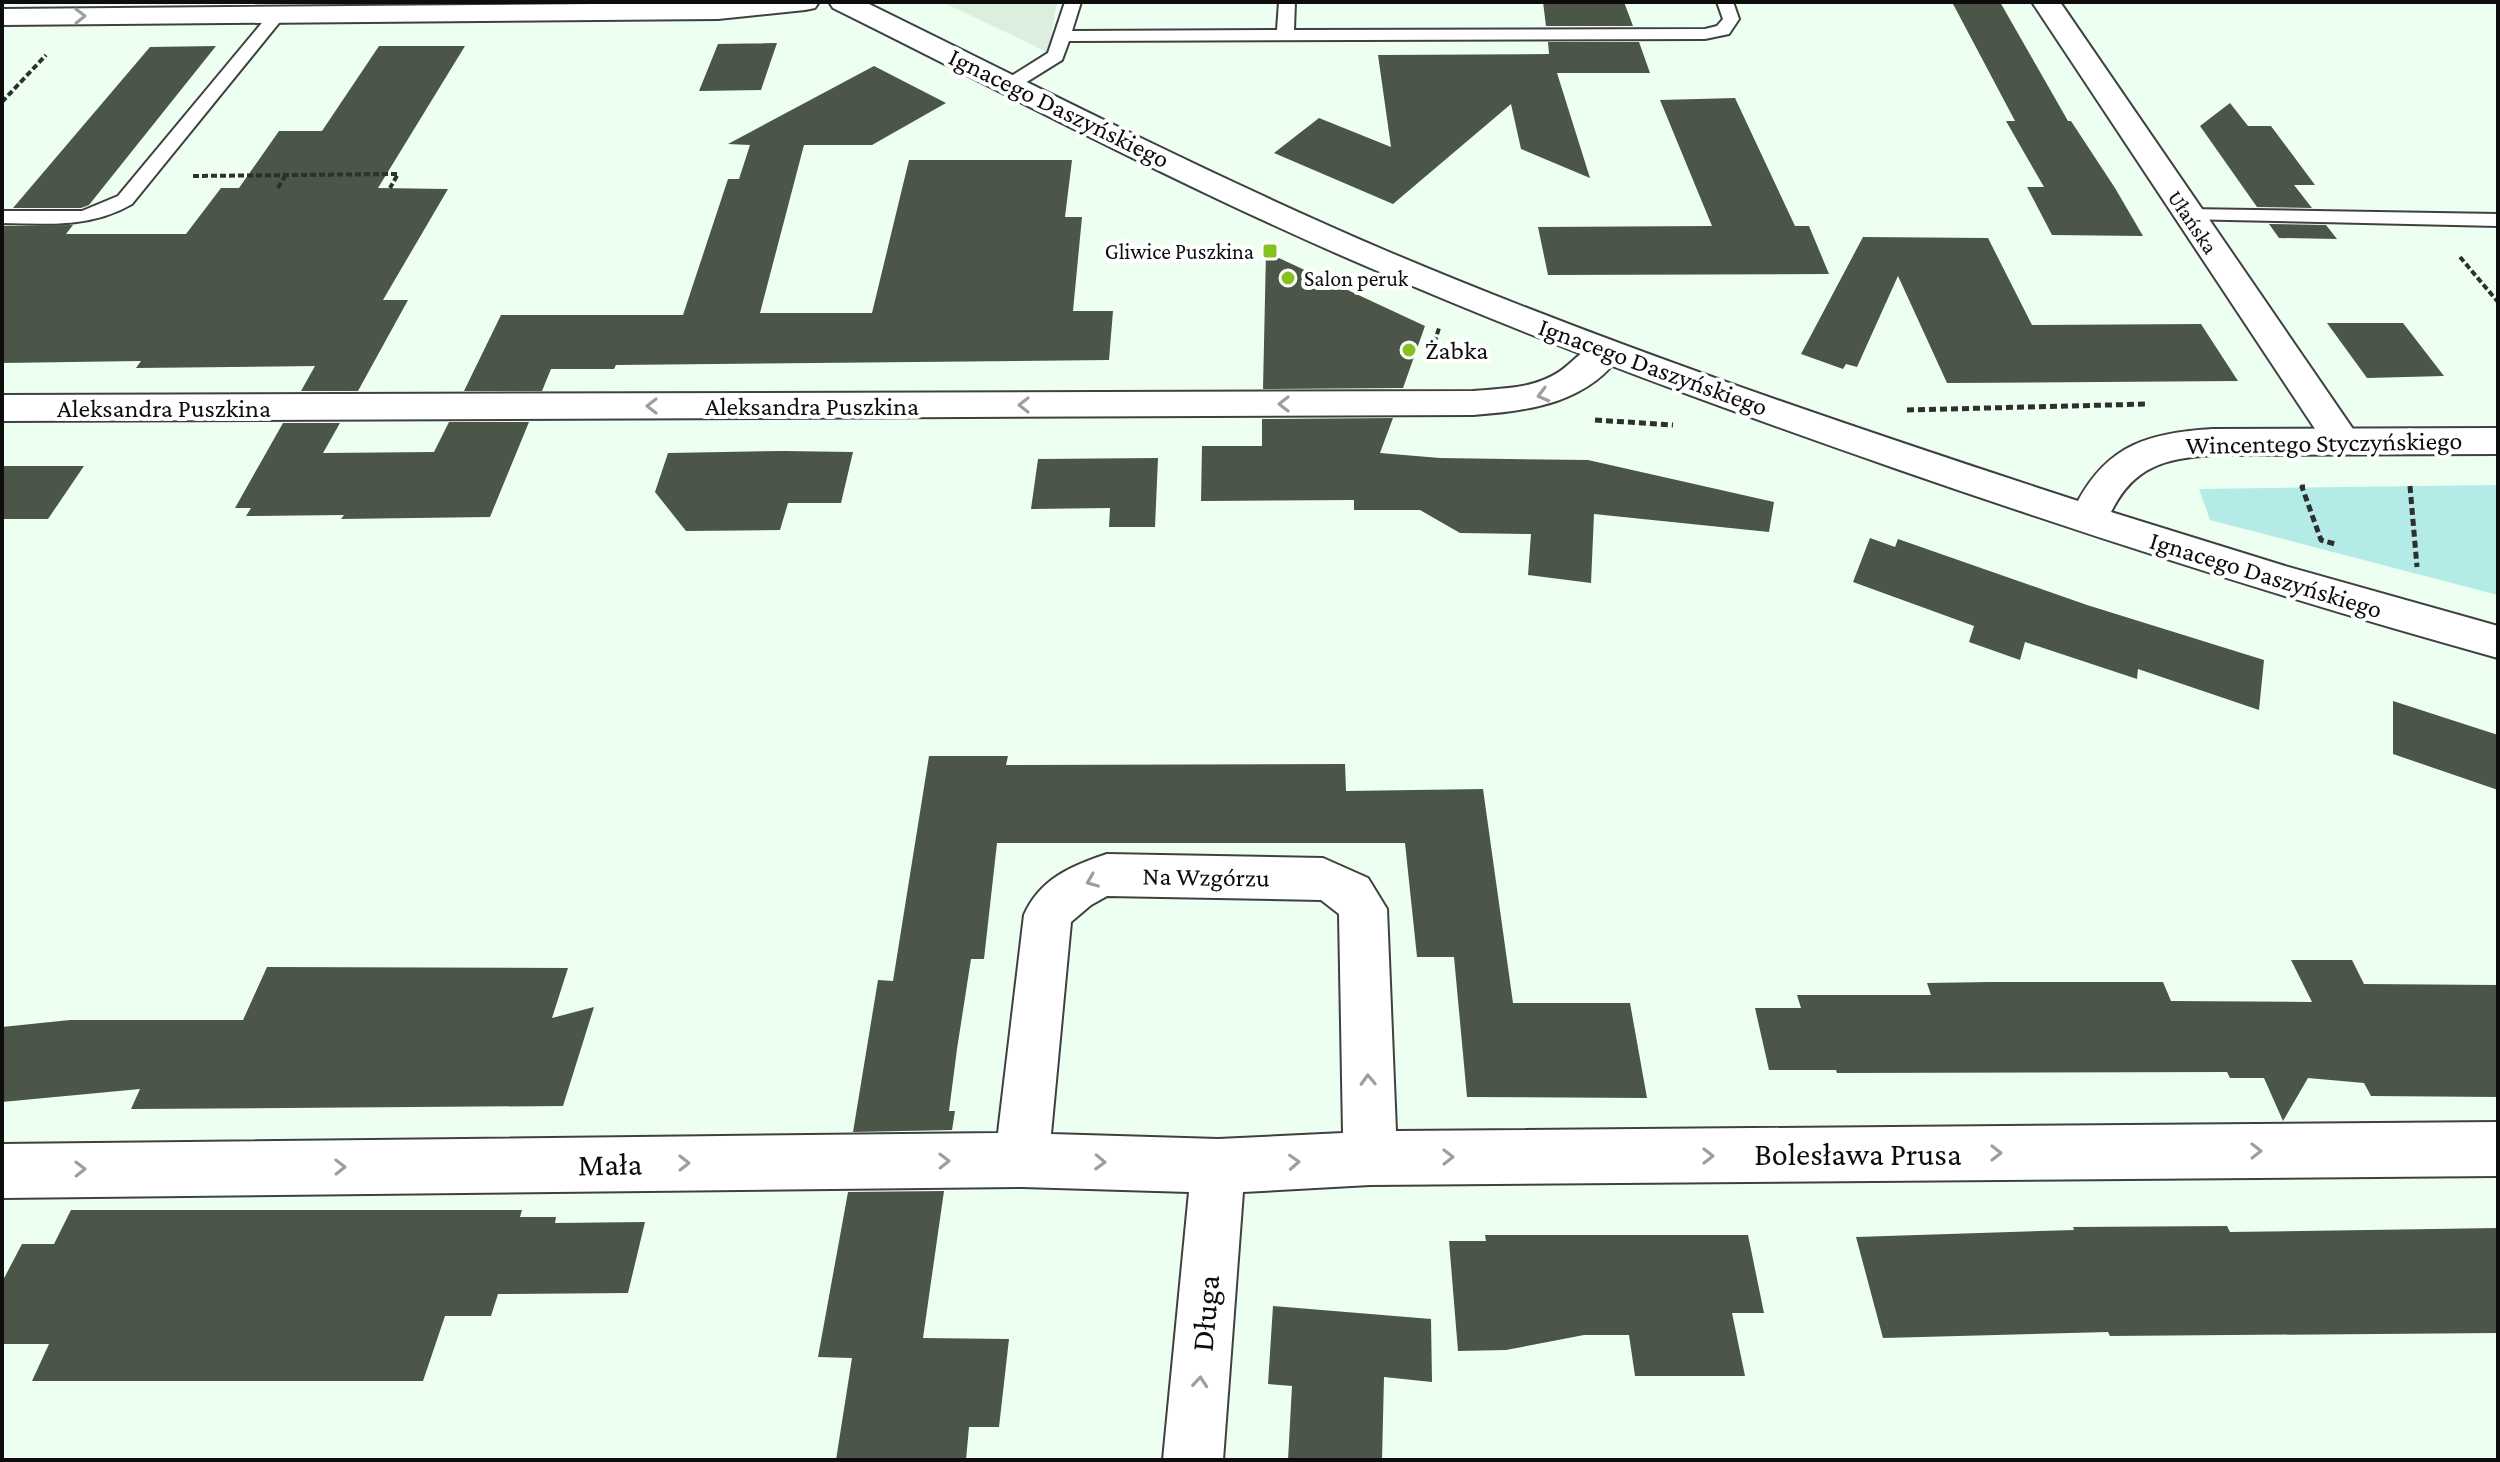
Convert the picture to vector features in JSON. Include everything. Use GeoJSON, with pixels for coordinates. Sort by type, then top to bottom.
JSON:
{"type":"FeatureCollection","features":[{"type":"Feature","properties":{"kind":"street"},"geometry":{"type":"LineString","coordinates":[[2,17],[718,11],[764,9],[805,2]]}},
{"type":"Feature","properties":{"kind":"street","name":"Ignacego Daszyńskiego"},"geometry":{"type":"LineString","coordinates":[[843,2],[1281,217],[1480,302],[1605,351],[2088,520],[2352,603],[2498,642]]}},
{"type":"Feature","properties":{"kind":"street","name":"Ułańska"},"geometry":{"type":"LineString","coordinates":[[2046,2],[2342,441]]}},
{"type":"Feature","properties":{"kind":"street","name":"Aleksandra Puszkina"},"geometry":{"type":"LineString","coordinates":[[2,408],[1473,403],[1539,398],[1555,392],[1580,376],[1605,351]]}},
{"type":"Feature","properties":{"kind":"street","name":"Wincentego Styczyńskiego"},"geometry":{"type":"LineString","coordinates":[[2088,520],[2101,491],[2112,477],[2128,463],[2157,450],[2212,442],[2498,441]]}},
{"type":"Feature","properties":{"kind":"street","name":"Na Wzgórzu"},"geometry":{"type":"LineString","coordinates":[[1022,1160],[1048,915],[1062,896],[1085,882],[1107,875],[1323,879],[1345,886],[1355,895],[1363,909],[1370,1158]]}},
{"type":"Feature","properties":{"kind":"street","name":"Bolesława Prusa"},"geometry":{"type":"LineString","coordinates":[[1218,1166],[1370,1158],[2498,1149]]}},
{"type":"Feature","properties":{"kind":"street","name":"Mała"},"geometry":{"type":"LineString","coordinates":[[2,1171],[1022,1160],[1218,1166]]}},
{"type":"Feature","properties":{"kind":"street","name":"Długa"},"geometry":{"type":"LineString","coordinates":[[1193,1460],[1218,1166]]}},
{"type":"Feature","properties":{"kind":"lane"},"geometry":{"type":"LineString","coordinates":[[1011,84],[1056,56],[1073,2]]}},
{"type":"Feature","properties":{"kind":"lane"},"geometry":{"type":"LineString","coordinates":[[1285,34],[1287,2]]}},
{"type":"Feature","properties":{"kind":"lane"},"geometry":{"type":"LineString","coordinates":[[1060,36],[1705,34],[1723,30],[1731,19],[1725,2]]}},
{"type":"Feature","properties":{"kind":"lane"},"geometry":{"type":"LineString","coordinates":[[2,217],[97,215],[125,200],[277,15]]}},
{"type":"Feature","properties":{"kind":"lane"},"geometry":{"type":"LineString","coordinates":[[2188,215],[2498,220]]}},
{"type":"Feature","properties":{"kind":"path"},"geometry":{"type":"LineString","coordinates":[[2,102],[51,49]]}},
{"type":"Feature","properties":{"kind":"path"},"geometry":{"type":"LineString","coordinates":[[144,176],[398,174],[390,188]]}},
{"type":"Feature","properties":{"kind":"path"},"geometry":{"type":"LineString","coordinates":[[278,188],[286,175]]}},
{"type":"Feature","properties":{"kind":"path"},"geometry":{"type":"LineString","coordinates":[[2428,219],[2498,302]]}},
{"type":"Feature","properties":{"kind":"path"},"geometry":{"type":"LineString","coordinates":[[1903,410],[2164,404]]}},
{"type":"Feature","properties":{"kind":"path"},"geometry":{"type":"LineString","coordinates":[[1586,420],[1681,426]]}},
{"type":"Feature","properties":{"kind":"path"},"geometry":{"type":"LineString","coordinates":[[2395,486],[2425,486]]}},
{"type":"Feature","properties":{"kind":"path"},"geometry":{"type":"LineString","coordinates":[[2410,486],[2417,567]]}},
{"type":"Feature","properties":{"kind":"path"},"geometry":{"type":"LineString","coordinates":[[2318,487],[2302,487],[2321,540],[2336,544]]}},
{"type":"Feature","properties":{"kind":"path"},"geometry":{"type":"LineString","coordinates":[[2404,564],[2430,571]]}},
{"type":"Feature","properties":{"kind":"shaded area"},"geometry":{"type":"Polygon","coordinates":[[[942,2],[1057,2],[1048,53],[1033,45],[942,2]]]}},
{"type":"Feature","properties":{"kind":"shaded area"},"geometry":{"type":"Polygon","coordinates":[[[2498,485],[2498,595],[2210,520],[2199,489],[2498,485]]]}},
{"type":"Feature","properties":{"kind":"building"},"geometry":{"type":"Polygon","coordinates":[[[1543,2],[1624,2],[1633,26],[1546,26],[1543,2]]]}},
{"type":"Feature","properties":{"kind":"building"},"geometry":{"type":"Polygon","coordinates":[[[1952,2],[2000,2],[2068,121],[2071,121],[2115,188],[2143,236],[2052,235],[2027,187],[2044,187],[2006,121],[2015,121],[1952,2]]]}},
{"type":"Feature","properties":{"kind":"building"},"geometry":{"type":"Polygon","coordinates":[[[1548,42],[1639,42],[1650,73],[1557,73],[1590,178],[1521,149],[1511,104],[1393,204],[1274,153],[1319,118],[1391,147],[1378,55],[1549,54],[1548,42]]]}},
{"type":"Feature","properties":{"kind":"building"},"geometry":{"type":"Polygon","coordinates":[[[777,43],[761,90],[699,91],[718,44],[777,43]]]}},
{"type":"Feature","properties":{"kind":"building"},"geometry":{"type":"Polygon","coordinates":[[[216,46],[89,205],[81,208],[13,208],[150,47],[216,46]]]}},
{"type":"Feature","properties":{"kind":"building"},"geometry":{"type":"Polygon","coordinates":[[[379,46],[465,46],[378,188],[448,189],[383,300],[408,300],[358,391],[301,391],[315,366],[136,368],[141,361],[2,363],[2,226],[73,225],[66,234],[186,234],[221,188],[239,188],[279,131],[322,131],[379,46]]]}},
{"type":"Feature","properties":{"kind":"building"},"geometry":{"type":"Polygon","coordinates":[[[874,66],[946,103],[872,145],[804,145],[760,313],[872,313],[909,160],[1072,160],[1065,217],[1082,217],[1073,311],[1113,311],[1109,360],[616,365],[614,369],[551,369],[542,391],[464,391],[501,315],[683,315],[728,179],[739,179],[750,145],[728,144],[874,66]]]}},
{"type":"Feature","properties":{"kind":"building"},"geometry":{"type":"Polygon","coordinates":[[[1735,98],[1795,226],[1809,226],[1829,274],[1548,275],[1538,227],[1712,226],[1660,100],[1735,98]]]}},
{"type":"Feature","properties":{"kind":"building"},"geometry":{"type":"Polygon","coordinates":[[[2230,103],[2248,126],[2271,126],[2315,185],[2294,185],[2312,208],[2257,207],[2200,126],[2230,103]]]}},
{"type":"Feature","properties":{"kind":"building"},"geometry":{"type":"Polygon","coordinates":[[[2269,224],[2326,225],[2337,239],[2279,238],[2269,224]]]}},
{"type":"Feature","properties":{"kind":"building"},"geometry":{"type":"Polygon","coordinates":[[[1863,237],[1988,238],[2032,325],[2201,324],[2238,381],[1947,383],[1898,276],[1857,367],[1846,364],[1843,369],[1801,354],[1863,237]]]}},
{"type":"Feature","properties":{"kind":"building"},"geometry":{"type":"Polygon","coordinates":[[[1266,252],[1425,326],[1403,388],[1263,389],[1266,252]]]}},
{"type":"Feature","properties":{"kind":"building"},"geometry":{"type":"Polygon","coordinates":[[[2327,323],[2403,323],[2444,376],[2367,378],[2327,323]]]}},
{"type":"Feature","properties":{"kind":"building"},"geometry":{"type":"Polygon","coordinates":[[[1393,418],[1380,453],[1440,458],[1588,460],[1774,502],[1769,532],[1594,514],[1591,583],[1528,575],[1531,534],[1460,533],[1420,510],[1354,510],[1354,500],[1201,501],[1202,446],[1262,446],[1262,419],[1393,418]]]}},
{"type":"Feature","properties":{"kind":"building"},"geometry":{"type":"Polygon","coordinates":[[[449,422],[529,422],[490,517],[341,519],[344,515],[246,516],[251,508],[235,508],[283,423],[340,423],[323,453],[434,452],[449,422]]]}},
{"type":"Feature","properties":{"kind":"building"},"geometry":{"type":"Polygon","coordinates":[[[853,452],[841,503],[788,503],[780,530],[686,531],[655,492],[668,453],[853,452]]]}},
{"type":"Feature","properties":{"kind":"building"},"geometry":{"type":"Polygon","coordinates":[[[1158,458],[1155,527],[1109,527],[1110,508],[1031,509],[1038,459],[1158,458]]]}},
{"type":"Feature","properties":{"kind":"building"},"geometry":{"type":"Polygon","coordinates":[[[2,466],[84,466],[48,519],[2,519],[2,466]]]}},
{"type":"Feature","properties":{"kind":"building"},"geometry":{"type":"Polygon","coordinates":[[[1870,538],[1895,547],[1898,539],[2087,605],[2264,660],[2259,710],[2138,669],[2137,679],[2025,642],[2020,660],[1969,642],[1974,626],[1853,582],[1870,538]]]}},
{"type":"Feature","properties":{"kind":"building"},"geometry":{"type":"Polygon","coordinates":[[[2393,701],[2498,735],[2498,790],[2393,754],[2393,701]]]}},
{"type":"Feature","properties":{"kind":"building"},"geometry":{"type":"Polygon","coordinates":[[[929,756],[1008,756],[1006,765],[1345,764],[1346,791],[1483,789],[1513,1003],[1630,1003],[1647,1098],[1467,1097],[1454,957],[1417,957],[1405,843],[997,843],[984,959],[971,959],[949,1111],[955,1111],[952,1130],[853,1132],[878,980],[893,981],[929,756]]]}},
{"type":"Feature","properties":{"kind":"building"},"geometry":{"type":"Polygon","coordinates":[[[2291,960],[2352,960],[2364,984],[2498,985],[2498,1097],[2371,1096],[2364,1083],[2308,1078],[2283,1121],[2264,1078],[2230,1078],[2227,1072],[1837,1073],[1836,1070],[1769,1070],[1755,1008],[1801,1008],[1797,995],[1931,995],[1927,983],[1990,982],[2163,982],[2171,1001],[2312,1002],[2291,960]]]}},
{"type":"Feature","properties":{"kind":"building"},"geometry":{"type":"Polygon","coordinates":[[[267,967],[568,968],[552,1018],[594,1007],[563,1106],[131,1109],[140,1089],[2,1102],[2,1027],[70,1020],[243,1020],[267,967]]]}},
{"type":"Feature","properties":{"kind":"building"},"geometry":{"type":"Polygon","coordinates":[[[944,1191],[923,1338],[1009,1339],[999,1427],[969,1427],[966,1460],[836,1460],[852,1358],[818,1357],[848,1192],[944,1191]]]}},
{"type":"Feature","properties":{"kind":"building"},"geometry":{"type":"Polygon","coordinates":[[[71,1210],[522,1210],[520,1217],[556,1217],[555,1223],[645,1222],[628,1293],[498,1294],[491,1316],[445,1316],[423,1381],[32,1381],[49,1344],[2,1344],[2,1282],[22,1244],[54,1244],[71,1210]]]}},
{"type":"Feature","properties":{"kind":"building"},"geometry":{"type":"Polygon","coordinates":[[[2227,1226],[2230,1232],[2498,1228],[2498,1333],[2110,1336],[2108,1332],[1883,1338],[1856,1237],[2074,1230],[2073,1227],[2227,1226]]]}},
{"type":"Feature","properties":{"kind":"building"},"geometry":{"type":"Polygon","coordinates":[[[1485,1235],[1748,1235],[1764,1313],[1732,1313],[1745,1376],[1635,1376],[1629,1335],[1584,1335],[1506,1350],[1458,1351],[1449,1241],[1486,1241],[1485,1235]]]}},
{"type":"Feature","properties":{"kind":"building"},"geometry":{"type":"Polygon","coordinates":[[[1273,1306],[1431,1319],[1432,1382],[1384,1377],[1382,1460],[1288,1460],[1292,1386],[1268,1384],[1273,1306]]]}},
{"type":"Feature","properties":{"kind":"place","name":"Gliwice Puszkina"},"geometry":{"type":"Point","coordinates":[1270,251]}},
{"type":"Feature","properties":{"kind":"place","name":"Salon peruk"},"geometry":{"type":"Point","coordinates":[1288,278]}},
{"type":"Feature","properties":{"kind":"place","name":"Żabka"},"geometry":{"type":"Point","coordinates":[1409,350]}}]}
